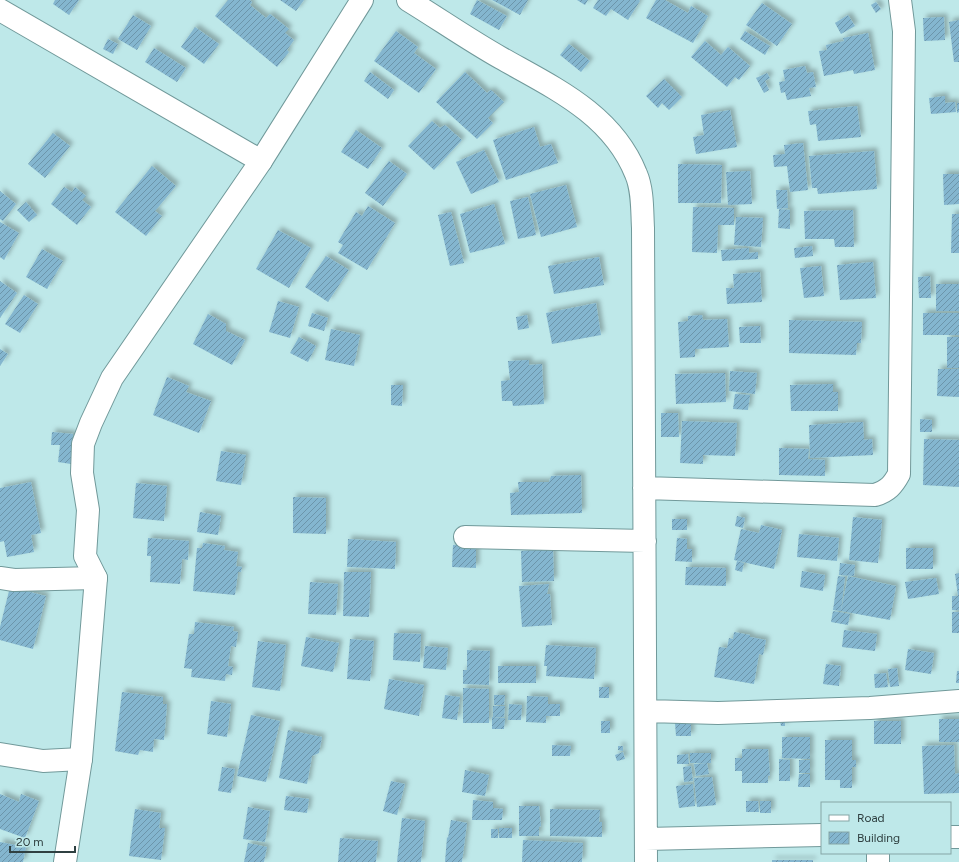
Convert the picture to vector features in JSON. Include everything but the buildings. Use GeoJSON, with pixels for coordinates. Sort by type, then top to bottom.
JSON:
{"type":"FeatureCollection","features":[{"type":"Feature","properties":{"kind":"street"},"geometry":{"type":"LineString","coordinates":[[65,862],[81,759],[96,578],[85,556],[88,510],[82,473],[83,444],[112,378],[262,161],[362,0]]}},
{"type":"Feature","properties":{"kind":"street"},"geometry":{"type":"LineString","coordinates":[[408,0],[484,48],[574,100],[596,117],[614,136],[637,175],[643,228],[642,406],[647,711],[646,862]]}},
{"type":"Feature","properties":{"kind":"street"},"geometry":{"type":"LineString","coordinates":[[644,488],[875,495],[886,492],[894,484],[899,474],[904,31],[900,0]]}},
{"type":"Feature","properties":{"kind":"street"},"geometry":{"type":"LineString","coordinates":[[0,10],[262,161]]}},
{"type":"Feature","properties":{"kind":"street"},"geometry":{"type":"LineString","coordinates":[[465,537],[645,541]]}},
{"type":"Feature","properties":{"kind":"street"},"geometry":{"type":"LineString","coordinates":[[0,578],[14,580],[96,578]]}},
{"type":"Feature","properties":{"kind":"street"},"geometry":{"type":"LineString","coordinates":[[647,711],[726,712],[870,708],[959,701]]}},
{"type":"Feature","properties":{"kind":"street"},"geometry":{"type":"LineString","coordinates":[[0,754],[43,760],[81,759]]}},
{"type":"Feature","properties":{"kind":"street"},"geometry":{"type":"LineString","coordinates":[[646,840],[821,836]]}}]}
